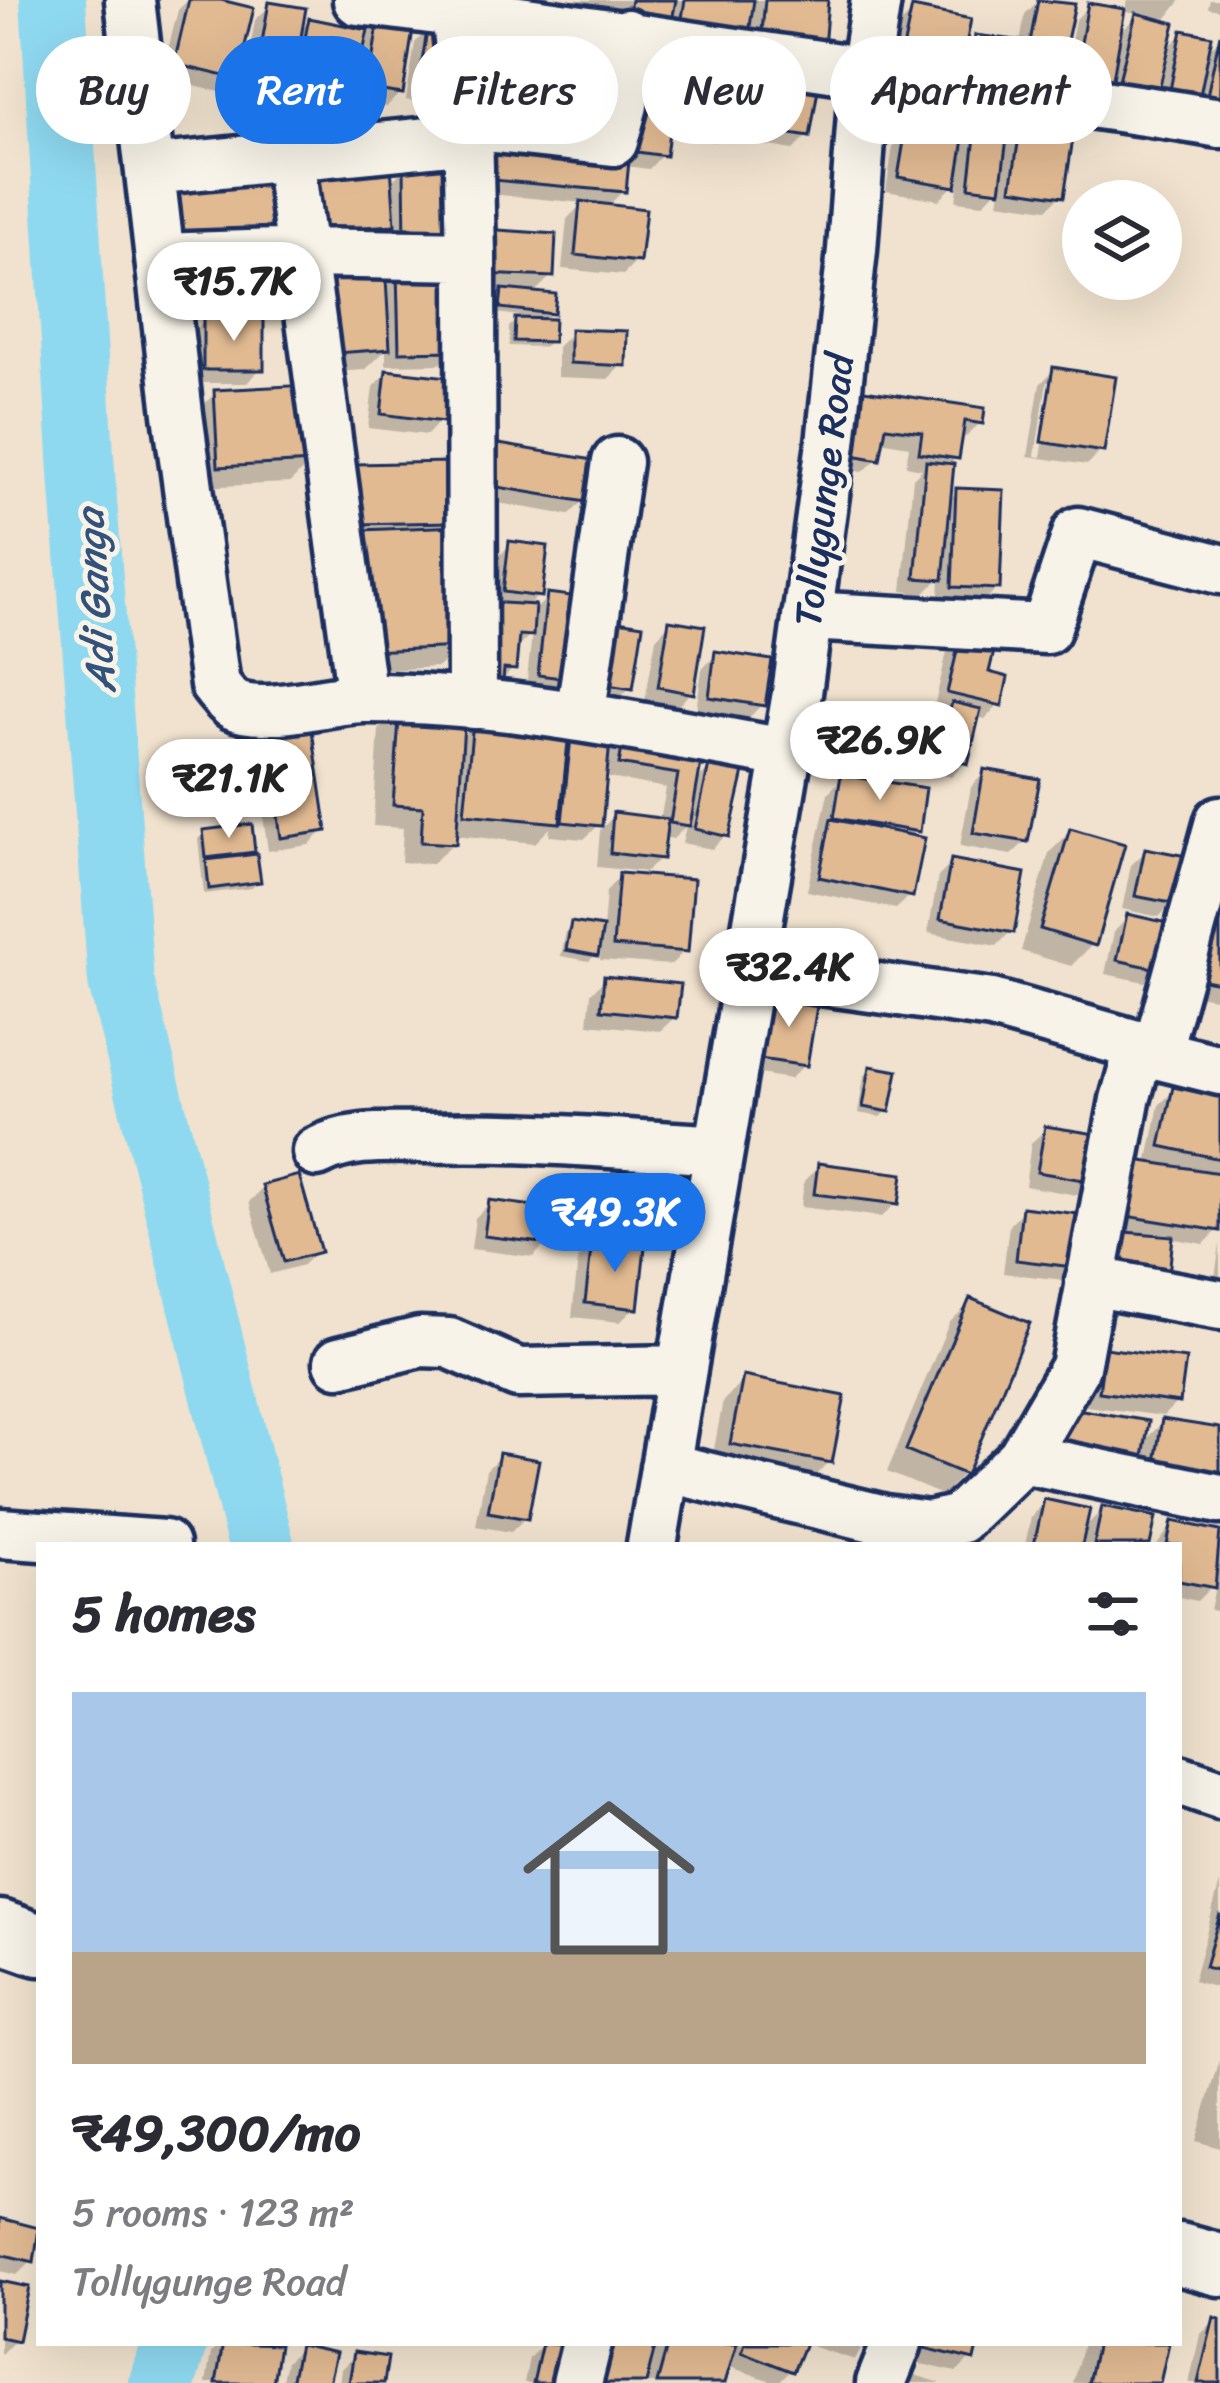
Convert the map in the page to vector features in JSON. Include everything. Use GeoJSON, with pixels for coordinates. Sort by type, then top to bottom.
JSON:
{"type":"FeatureCollection","features":[{"type":"Feature","properties":{"kind":"main road"},"geometry":{"type":"LineString","coordinates":[[1182,2255],[1220,2265]]}},
{"type":"Feature","properties":{"kind":"street"},"geometry":{"type":"LineString","coordinates":[[130,0],[215,685],[232,704],[259,710],[362,698],[472,704],[580,717],[785,753]]}},
{"type":"Feature","properties":{"kind":"street"},"geometry":{"type":"LineString","coordinates":[[358,0],[627,34],[830,66]]}},
{"type":"Feature","properties":{"kind":"street","name":"Tollygunge Road"},"geometry":{"type":"LineString","coordinates":[[870,36],[876,0]]}},
{"type":"Feature","properties":{"kind":"street"},"geometry":{"type":"LineString","coordinates":[[456,12],[458,36]]}},
{"type":"Feature","properties":{"kind":"street"},"geometry":{"type":"LineString","coordinates":[[618,123],[627,34]]}},
{"type":"Feature","properties":{"kind":"street"},"geometry":{"type":"LineString","coordinates":[[1112,105],[1220,124]]}},
{"type":"Feature","properties":{"kind":"street"},"geometry":{"type":"LineString","coordinates":[[150,170],[411,139]]}},
{"type":"Feature","properties":{"kind":"street"},"geometry":{"type":"LineString","coordinates":[[468,144],[472,704]]}},
{"type":"Feature","properties":{"kind":"street","name":"Tollygunge Road"},"geometry":{"type":"LineString","coordinates":[[652,1542],[807,616],[849,271],[859,144]]}},
{"type":"Feature","properties":{"kind":"street"},"geometry":{"type":"LineString","coordinates":[[289,157],[362,698]]}},
{"type":"Feature","properties":{"kind":"street"},"geometry":{"type":"LineString","coordinates":[[160,258],[302,253],[472,256]]}},
{"type":"Feature","properties":{"kind":"street"},"geometry":{"type":"LineString","coordinates":[[580,717],[616,462]]}},
{"type":"Feature","properties":{"kind":"street"},"geometry":{"type":"LineString","coordinates":[[807,616],[1046,629],[1078,532],[1220,569]]}},
{"type":"Feature","properties":{"kind":"street"},"geometry":{"type":"LineString","coordinates":[[665,1467],[931,1535],[959,1519],[1022,1458],[1075,1367],[1090,1281],[1148,1050],[1220,821]]}},
{"type":"Feature","properties":{"kind":"street"},"geometry":{"type":"LineString","coordinates":[[750,970],[992,1004],[1220,1070]]}},
{"type":"Feature","properties":{"kind":"street"},"geometry":{"type":"LineString","coordinates":[[317,1152],[362,1139],[505,1136],[718,1150]]}},
{"type":"Feature","properties":{"kind":"street"},"geometry":{"type":"LineString","coordinates":[[1090,1281],[1220,1305]]}},
{"type":"Feature","properties":{"kind":"street"},"geometry":{"type":"LineString","coordinates":[[339,1362],[420,1342],[449,1343],[518,1373],[680,1370]]}},
{"type":"Feature","properties":{"kind":"street"},"geometry":{"type":"LineString","coordinates":[[1022,1458],[1220,1499]]}},
{"type":"Feature","properties":{"kind":"street"},"geometry":{"type":"LineString","coordinates":[[0,1533],[123,1542]]}},
{"type":"Feature","properties":{"kind":"street"},"geometry":{"type":"LineString","coordinates":[[1182,1781],[1220,1795]]}},
{"type":"Feature","properties":{"kind":"street"},"geometry":{"type":"LineString","coordinates":[[577,2383],[586,2346]]}},
{"type":"Feature","properties":{"kind":"street"},"geometry":{"type":"LineString","coordinates":[[881,2383],[896,2346]]}},
{"type":"Feature","properties":{"kind":"building"},"geometry":{"type":"Polygon","coordinates":[[[189,0],[221,0],[254,8],[247,36],[215,36],[215,74],[191,68],[191,36],[181,36],[189,0]]]}},
{"type":"Feature","properties":{"kind":"building"},"geometry":{"type":"Polygon","coordinates":[[[631,0],[676,0],[671,26],[628,18],[631,0]]]}},
{"type":"Feature","properties":{"kind":"building"},"geometry":{"type":"Polygon","coordinates":[[[685,0],[754,0],[749,36],[680,30],[685,0]]]}},
{"type":"Feature","properties":{"kind":"building"},"geometry":{"type":"Polygon","coordinates":[[[765,0],[828,0],[824,48],[806,46],[806,36],[762,36],[765,0]]]}},
{"type":"Feature","properties":{"kind":"building"},"geometry":{"type":"Polygon","coordinates":[[[1038,0],[1075,4],[1068,36],[1031,36],[1038,0]]]}},
{"type":"Feature","properties":{"kind":"building"},"geometry":{"type":"Polygon","coordinates":[[[269,2],[306,8],[301,36],[263,36],[269,2]]]}},
{"type":"Feature","properties":{"kind":"building"},"geometry":{"type":"Polygon","coordinates":[[[1088,3],[1125,9],[1112,84],[1112,36],[1082,36],[1088,3]]]}},
{"type":"Feature","properties":{"kind":"building"},"geometry":{"type":"Polygon","coordinates":[[[912,7],[971,19],[968,36],[906,36],[912,7]]]}},
{"type":"Feature","properties":{"kind":"building"},"geometry":{"type":"Polygon","coordinates":[[[1136,13],[1175,23],[1157,98],[1117,88],[1136,13]]]}},
{"type":"Feature","properties":{"kind":"building"},"geometry":{"type":"Polygon","coordinates":[[[379,17],[414,23],[403,94],[387,92],[387,36],[376,36],[379,17]]]}},
{"type":"Feature","properties":{"kind":"building"},"geometry":{"type":"Polygon","coordinates":[[[309,18],[368,30],[367,36],[305,36],[309,18]]]}},
{"type":"Feature","properties":{"kind":"building"},"geometry":{"type":"Polygon","coordinates":[[[428,25],[456,30],[455,36],[426,36],[428,25]]]}},
{"type":"Feature","properties":{"kind":"building"},"geometry":{"type":"Polygon","coordinates":[[[1182,30],[1212,36],[1197,110],[1167,105],[1182,30]]]}},
{"type":"Feature","properties":{"kind":"building"},"geometry":{"type":"Polygon","coordinates":[[[1220,34],[1220,114],[1204,110],[1220,34]]]}},
{"type":"Feature","properties":{"kind":"building"},"geometry":{"type":"Polygon","coordinates":[[[636,52],[642,53],[642,144],[667,144],[666,156],[623,150],[636,52]]]}},
{"type":"Feature","properties":{"kind":"building"},"geometry":{"type":"Polygon","coordinates":[[[806,81],[819,83],[810,137],[806,136],[806,81]]]}},
{"type":"Feature","properties":{"kind":"building"},"geometry":{"type":"Polygon","coordinates":[[[904,144],[963,144],[956,187],[898,177],[904,144]]]}},
{"type":"Feature","properties":{"kind":"building"},"geometry":{"type":"Polygon","coordinates":[[[974,144],[1006,144],[1000,191],[969,187],[974,144]]]}},
{"type":"Feature","properties":{"kind":"building"},"geometry":{"type":"Polygon","coordinates":[[[1018,144],[1072,144],[1062,197],[1011,189],[1018,144]]]}},
{"type":"Feature","properties":{"kind":"building"},"geometry":{"type":"Polygon","coordinates":[[[495,148],[629,161],[626,192],[492,180],[495,148]]]}},
{"type":"Feature","properties":{"kind":"building"},"geometry":{"type":"Polygon","coordinates":[[[391,165],[395,225],[315,230],[311,171],[391,165]]]}},
{"type":"Feature","properties":{"kind":"building"},"geometry":{"type":"Polygon","coordinates":[[[404,165],[446,165],[447,247],[405,248],[404,165]]]}},
{"type":"Feature","properties":{"kind":"building"},"geometry":{"type":"Polygon","coordinates":[[[169,180],[281,180],[281,232],[169,232],[169,180]]]}},
{"type":"Feature","properties":{"kind":"building"},"geometry":{"type":"Polygon","coordinates":[[[580,201],[646,209],[640,262],[575,255],[580,201]]]}},
{"type":"Feature","properties":{"kind":"building"},"geometry":{"type":"Polygon","coordinates":[[[485,229],[556,234],[554,277],[483,274],[485,229]]]}},
{"type":"Feature","properties":{"kind":"building"},"geometry":{"type":"Polygon","coordinates":[[[385,261],[390,349],[323,354],[318,264],[385,261]]]}},
{"type":"Feature","properties":{"kind":"building"},"geometry":{"type":"Polygon","coordinates":[[[455,269],[457,351],[399,352],[397,271],[455,269]]]}},
{"type":"Feature","properties":{"kind":"building"},"geometry":{"type":"Polygon","coordinates":[[[502,289],[556,294],[554,314],[500,308],[502,289]]]}},
{"type":"Feature","properties":{"kind":"building"},"geometry":{"type":"Polygon","coordinates":[[[203,317],[264,317],[264,370],[203,370],[203,317]]]}},
{"type":"Feature","properties":{"kind":"building"},"geometry":{"type":"Polygon","coordinates":[[[515,318],[554,319],[553,342],[514,341],[515,318]]]}},
{"type":"Feature","properties":{"kind":"building"},"geometry":{"type":"Polygon","coordinates":[[[570,329],[627,331],[626,366],[570,363],[570,329]]]}},
{"type":"Feature","properties":{"kind":"building"},"geometry":{"type":"Polygon","coordinates":[[[1053,367],[1116,377],[1104,452],[1041,442],[1053,367]]]}},
{"type":"Feature","properties":{"kind":"building"},"geometry":{"type":"Polygon","coordinates":[[[386,370],[449,377],[444,422],[381,414],[386,370]]]}},
{"type":"Feature","properties":{"kind":"building"},"geometry":{"type":"Polygon","coordinates":[[[310,385],[314,462],[218,467],[214,390],[310,385]]]}},
{"type":"Feature","properties":{"kind":"building"},"geometry":{"type":"Polygon","coordinates":[[[857,389],[985,408],[983,424],[965,421],[959,459],[919,453],[922,432],[886,427],[880,460],[847,454],[857,389]]]}},
{"type":"Feature","properties":{"kind":"building"},"geometry":{"type":"Polygon","coordinates":[[[499,444],[593,460],[586,502],[492,486],[499,444]]]}},
{"type":"Feature","properties":{"kind":"building"},"geometry":{"type":"Polygon","coordinates":[[[926,461],[954,464],[943,580],[915,578],[926,461]]]}},
{"type":"Feature","properties":{"kind":"building"},"geometry":{"type":"Polygon","coordinates":[[[448,462],[450,522],[357,524],[356,464],[448,462]]]}},
{"type":"Feature","properties":{"kind":"building"},"geometry":{"type":"Polygon","coordinates":[[[956,488],[1004,490],[1000,589],[952,587],[956,488]]]}},
{"type":"Feature","properties":{"kind":"building"},"geometry":{"type":"Polygon","coordinates":[[[458,526],[463,647],[368,651],[362,530],[458,526]]]}},
{"type":"Feature","properties":{"kind":"building"},"geometry":{"type":"Polygon","coordinates":[[[509,541],[548,546],[542,597],[503,592],[509,541]]]}},
{"type":"Feature","properties":{"kind":"building"},"geometry":{"type":"Polygon","coordinates":[[[547,593],[587,598],[578,680],[538,675],[547,593]]]}},
{"type":"Feature","properties":{"kind":"building"},"geometry":{"type":"Polygon","coordinates":[[[488,602],[535,605],[533,636],[519,635],[516,670],[504,669],[502,692],[482,691],[488,602]]]}},
{"type":"Feature","properties":{"kind":"building"},"geometry":{"type":"Polygon","coordinates":[[[599,618],[643,625],[633,689],[589,682],[599,618]]]}},
{"type":"Feature","properties":{"kind":"building"},"geometry":{"type":"Polygon","coordinates":[[[669,620],[705,626],[694,694],[658,687],[669,620]]]}},
{"type":"Feature","properties":{"kind":"building"},"geometry":{"type":"Polygon","coordinates":[[[961,635],[996,643],[989,672],[1008,677],[1002,706],[947,693],[961,635]]]}},
{"type":"Feature","properties":{"kind":"building"},"geometry":{"type":"Polygon","coordinates":[[[715,651],[772,660],[765,706],[709,697],[715,651]]]}},
{"type":"Feature","properties":{"kind":"building"},"geometry":{"type":"Polygon","coordinates":[[[952,702],[981,709],[968,764],[939,757],[952,702]]]}},
{"type":"Feature","properties":{"kind":"building"},"geometry":{"type":"Polygon","coordinates":[[[400,705],[465,709],[456,844],[421,842],[423,807],[393,805],[400,705]]]}},
{"type":"Feature","properties":{"kind":"building"},"geometry":{"type":"Polygon","coordinates":[[[473,721],[569,731],[560,823],[464,814],[473,721]]]}},
{"type":"Feature","properties":{"kind":"building"},"geometry":{"type":"Polygon","coordinates":[[[572,728],[611,731],[602,826],[562,822],[572,728]]]}},
{"type":"Feature","properties":{"kind":"building"},"geometry":{"type":"Polygon","coordinates":[[[312,730],[327,831],[281,838],[267,736],[312,730]]]}},
{"type":"Feature","properties":{"kind":"building"},"geometry":{"type":"Polygon","coordinates":[[[625,733],[704,746],[690,826],[670,823],[678,774],[619,764],[625,733]]]}},
{"type":"Feature","properties":{"kind":"building"},"geometry":{"type":"Polygon","coordinates":[[[709,765],[744,772],[729,837],[695,829],[709,765]]]}},
{"type":"Feature","properties":{"kind":"building"},"geometry":{"type":"Polygon","coordinates":[[[984,769],[1040,779],[1028,842],[973,833],[984,769]]]}},
{"type":"Feature","properties":{"kind":"building"},"geometry":{"type":"Polygon","coordinates":[[[841,775],[926,788],[920,832],[834,818],[841,775]]]}},
{"type":"Feature","properties":{"kind":"building"},"geometry":{"type":"Polygon","coordinates":[[[613,812],[668,819],[663,859],[610,853],[613,812]]]}},
{"type":"Feature","properties":{"kind":"building"},"geometry":{"type":"Polygon","coordinates":[[[831,819],[925,838],[913,897],[819,877],[831,819]]]}},
{"type":"Feature","properties":{"kind":"building"},"geometry":{"type":"Polygon","coordinates":[[[252,824],[255,852],[206,858],[203,830],[252,824]]]}},
{"type":"Feature","properties":{"kind":"building"},"geometry":{"type":"Polygon","coordinates":[[[1070,828],[1125,844],[1096,946],[1040,929],[1070,828]]]}},
{"type":"Feature","properties":{"kind":"building"},"geometry":{"type":"Polygon","coordinates":[[[1145,848],[1186,856],[1176,904],[1135,896],[1145,848]]]}},
{"type":"Feature","properties":{"kind":"building"},"geometry":{"type":"Polygon","coordinates":[[[257,854],[261,882],[209,889],[206,860],[257,854]]]}},
{"type":"Feature","properties":{"kind":"building"},"geometry":{"type":"Polygon","coordinates":[[[951,859],[1025,873],[1014,933],[940,919],[951,859]]]}},
{"type":"Feature","properties":{"kind":"building"},"geometry":{"type":"Polygon","coordinates":[[[619,873],[694,879],[688,952],[613,946],[619,873]]]}},
{"type":"Feature","properties":{"kind":"building"},"geometry":{"type":"Polygon","coordinates":[[[1127,914],[1172,924],[1162,970],[1117,960],[1127,914]]]}},
{"type":"Feature","properties":{"kind":"building"},"geometry":{"type":"Polygon","coordinates":[[[1204,918],[1220,921],[1220,983],[1193,978],[1204,918]]]}},
{"type":"Feature","properties":{"kind":"building"},"geometry":{"type":"Polygon","coordinates":[[[571,922],[603,927],[598,956],[566,950],[571,922]]]}},
{"type":"Feature","properties":{"kind":"building"},"geometry":{"type":"Polygon","coordinates":[[[604,976],[681,984],[677,1018],[601,1010],[604,976]]]}},
{"type":"Feature","properties":{"kind":"building"},"geometry":{"type":"Polygon","coordinates":[[[772,993],[818,1000],[807,1066],[760,1059],[772,993]]]}},
{"type":"Feature","properties":{"kind":"building"},"geometry":{"type":"Polygon","coordinates":[[[870,1066],[898,1071],[890,1112],[863,1107],[870,1066]]]}},
{"type":"Feature","properties":{"kind":"building"},"geometry":{"type":"Polygon","coordinates":[[[1173,1087],[1220,1097],[1220,1159],[1160,1146],[1173,1087]]]}},
{"type":"Feature","properties":{"kind":"building"},"geometry":{"type":"Polygon","coordinates":[[[1045,1126],[1102,1135],[1095,1182],[1037,1172],[1045,1126]]]}},
{"type":"Feature","properties":{"kind":"building"},"geometry":{"type":"Polygon","coordinates":[[[1129,1159],[1220,1173],[1220,1231],[1120,1215],[1129,1159]]]}},
{"type":"Feature","properties":{"kind":"building"},"geometry":{"type":"Polygon","coordinates":[[[818,1163],[903,1174],[899,1204],[814,1194],[818,1163]]]}},
{"type":"Feature","properties":{"kind":"building"},"geometry":{"type":"Polygon","coordinates":[[[299,1175],[321,1252],[284,1262],[262,1185],[299,1175]]]}},
{"type":"Feature","properties":{"kind":"building"},"geometry":{"type":"Polygon","coordinates":[[[489,1200],[555,1209],[550,1244],[484,1236],[489,1200]]]}},
{"type":"Feature","properties":{"kind":"building"},"geometry":{"type":"Polygon","coordinates":[[[1022,1207],[1087,1215],[1081,1268],[1016,1260],[1022,1207]]]}},
{"type":"Feature","properties":{"kind":"building"},"geometry":{"type":"Polygon","coordinates":[[[1125,1232],[1173,1236],[1169,1275],[1121,1271],[1125,1232]]]}},
{"type":"Feature","properties":{"kind":"building"},"geometry":{"type":"Polygon","coordinates":[[[592,1241],[645,1247],[638,1309],[585,1303],[592,1241]]]}},
{"type":"Feature","properties":{"kind":"building"},"geometry":{"type":"Polygon","coordinates":[[[970,1298],[1030,1323],[966,1475],[906,1450],[970,1298]]]}},
{"type":"Feature","properties":{"kind":"building"},"geometry":{"type":"Polygon","coordinates":[[[1105,1348],[1186,1359],[1180,1403],[1099,1392],[1105,1348]]]}},
{"type":"Feature","properties":{"kind":"building"},"geometry":{"type":"Polygon","coordinates":[[[743,1376],[845,1396],[832,1463],[730,1444],[743,1376]]]}},
{"type":"Feature","properties":{"kind":"building"},"geometry":{"type":"Polygon","coordinates":[[[1070,1408],[1149,1421],[1140,1475],[1061,1462],[1070,1408]]]}},
{"type":"Feature","properties":{"kind":"building"},"geometry":{"type":"Polygon","coordinates":[[[1162,1419],[1220,1428],[1220,1486],[1153,1475],[1162,1419]]]}},
{"type":"Feature","properties":{"kind":"building"},"geometry":{"type":"Polygon","coordinates":[[[499,1453],[539,1460],[528,1519],[488,1512],[499,1453]]]}},
{"type":"Feature","properties":{"kind":"building"},"geometry":{"type":"Polygon","coordinates":[[[1044,1499],[1090,1509],[1083,1542],[1035,1542],[1044,1499]]]}},
{"type":"Feature","properties":{"kind":"building"},"geometry":{"type":"Polygon","coordinates":[[[1102,1506],[1156,1517],[1151,1542],[1095,1542],[1102,1506]]]}},
{"type":"Feature","properties":{"kind":"building"},"geometry":{"type":"Polygon","coordinates":[[[1172,1521],[1220,1531],[1215,1588],[1182,1582],[1182,1542],[1168,1542],[1172,1521]]]}},
{"type":"Feature","properties":{"kind":"building"},"geometry":{"type":"Polygon","coordinates":[[[1220,1914],[1220,1971],[1205,1967],[1220,1914]]]}},
{"type":"Feature","properties":{"kind":"building"},"geometry":{"type":"Polygon","coordinates":[[[0,2218],[36,2227],[34,2262],[0,2254],[0,2218]]]}},
{"type":"Feature","properties":{"kind":"building"},"geometry":{"type":"Polygon","coordinates":[[[0,2281],[29,2287],[18,2341],[0,2337],[0,2281]]]}},
{"type":"Feature","properties":{"kind":"building"},"geometry":{"type":"Polygon","coordinates":[[[1214,2317],[1220,2319],[1220,2383],[1198,2383],[1214,2317]]]}},
{"type":"Feature","properties":{"kind":"building"},"geometry":{"type":"Polygon","coordinates":[[[222,2346],[279,2346],[273,2383],[216,2383],[222,2346]]]}},
{"type":"Feature","properties":{"kind":"building"},"geometry":{"type":"Polygon","coordinates":[[[299,2346],[336,2353],[329,2383],[291,2383],[299,2346]]]}},
{"type":"Feature","properties":{"kind":"building"},"geometry":{"type":"Polygon","coordinates":[[[541,2346],[569,2346],[561,2383],[533,2383],[541,2346]]]}},
{"type":"Feature","properties":{"kind":"building"},"geometry":{"type":"Polygon","coordinates":[[[606,2346],[655,2346],[646,2383],[597,2383],[606,2346]]]}},
{"type":"Feature","properties":{"kind":"building"},"geometry":{"type":"Polygon","coordinates":[[[667,2346],[736,2346],[725,2383],[657,2383],[667,2346]]]}},
{"type":"Feature","properties":{"kind":"building"},"geometry":{"type":"Polygon","coordinates":[[[744,2346],[804,2346],[793,2372],[742,2352],[744,2346]]]}},
{"type":"Feature","properties":{"kind":"building"},"geometry":{"type":"Polygon","coordinates":[[[920,2346],[977,2346],[974,2360],[920,2346]]]}},
{"type":"Feature","properties":{"kind":"building"},"geometry":{"type":"Polygon","coordinates":[[[1096,2346],[1168,2346],[1160,2383],[1088,2383],[1096,2346]]]}},
{"type":"Feature","properties":{"kind":"building"},"geometry":{"type":"Polygon","coordinates":[[[354,2352],[388,2357],[384,2383],[349,2383],[354,2352]]]}},
{"type":"Feature","properties":{"kind":"waterway","name":"Adi Ganga"},"geometry":{"type":"LineString","coordinates":[[53,0],[83,488],[121,981],[260,1542]]}},
{"type":"Feature","properties":{"kind":"waterway","name":"Adi Ganga"},"geometry":{"type":"LineString","coordinates":[[162,2383],[173,2346]]}}]}
